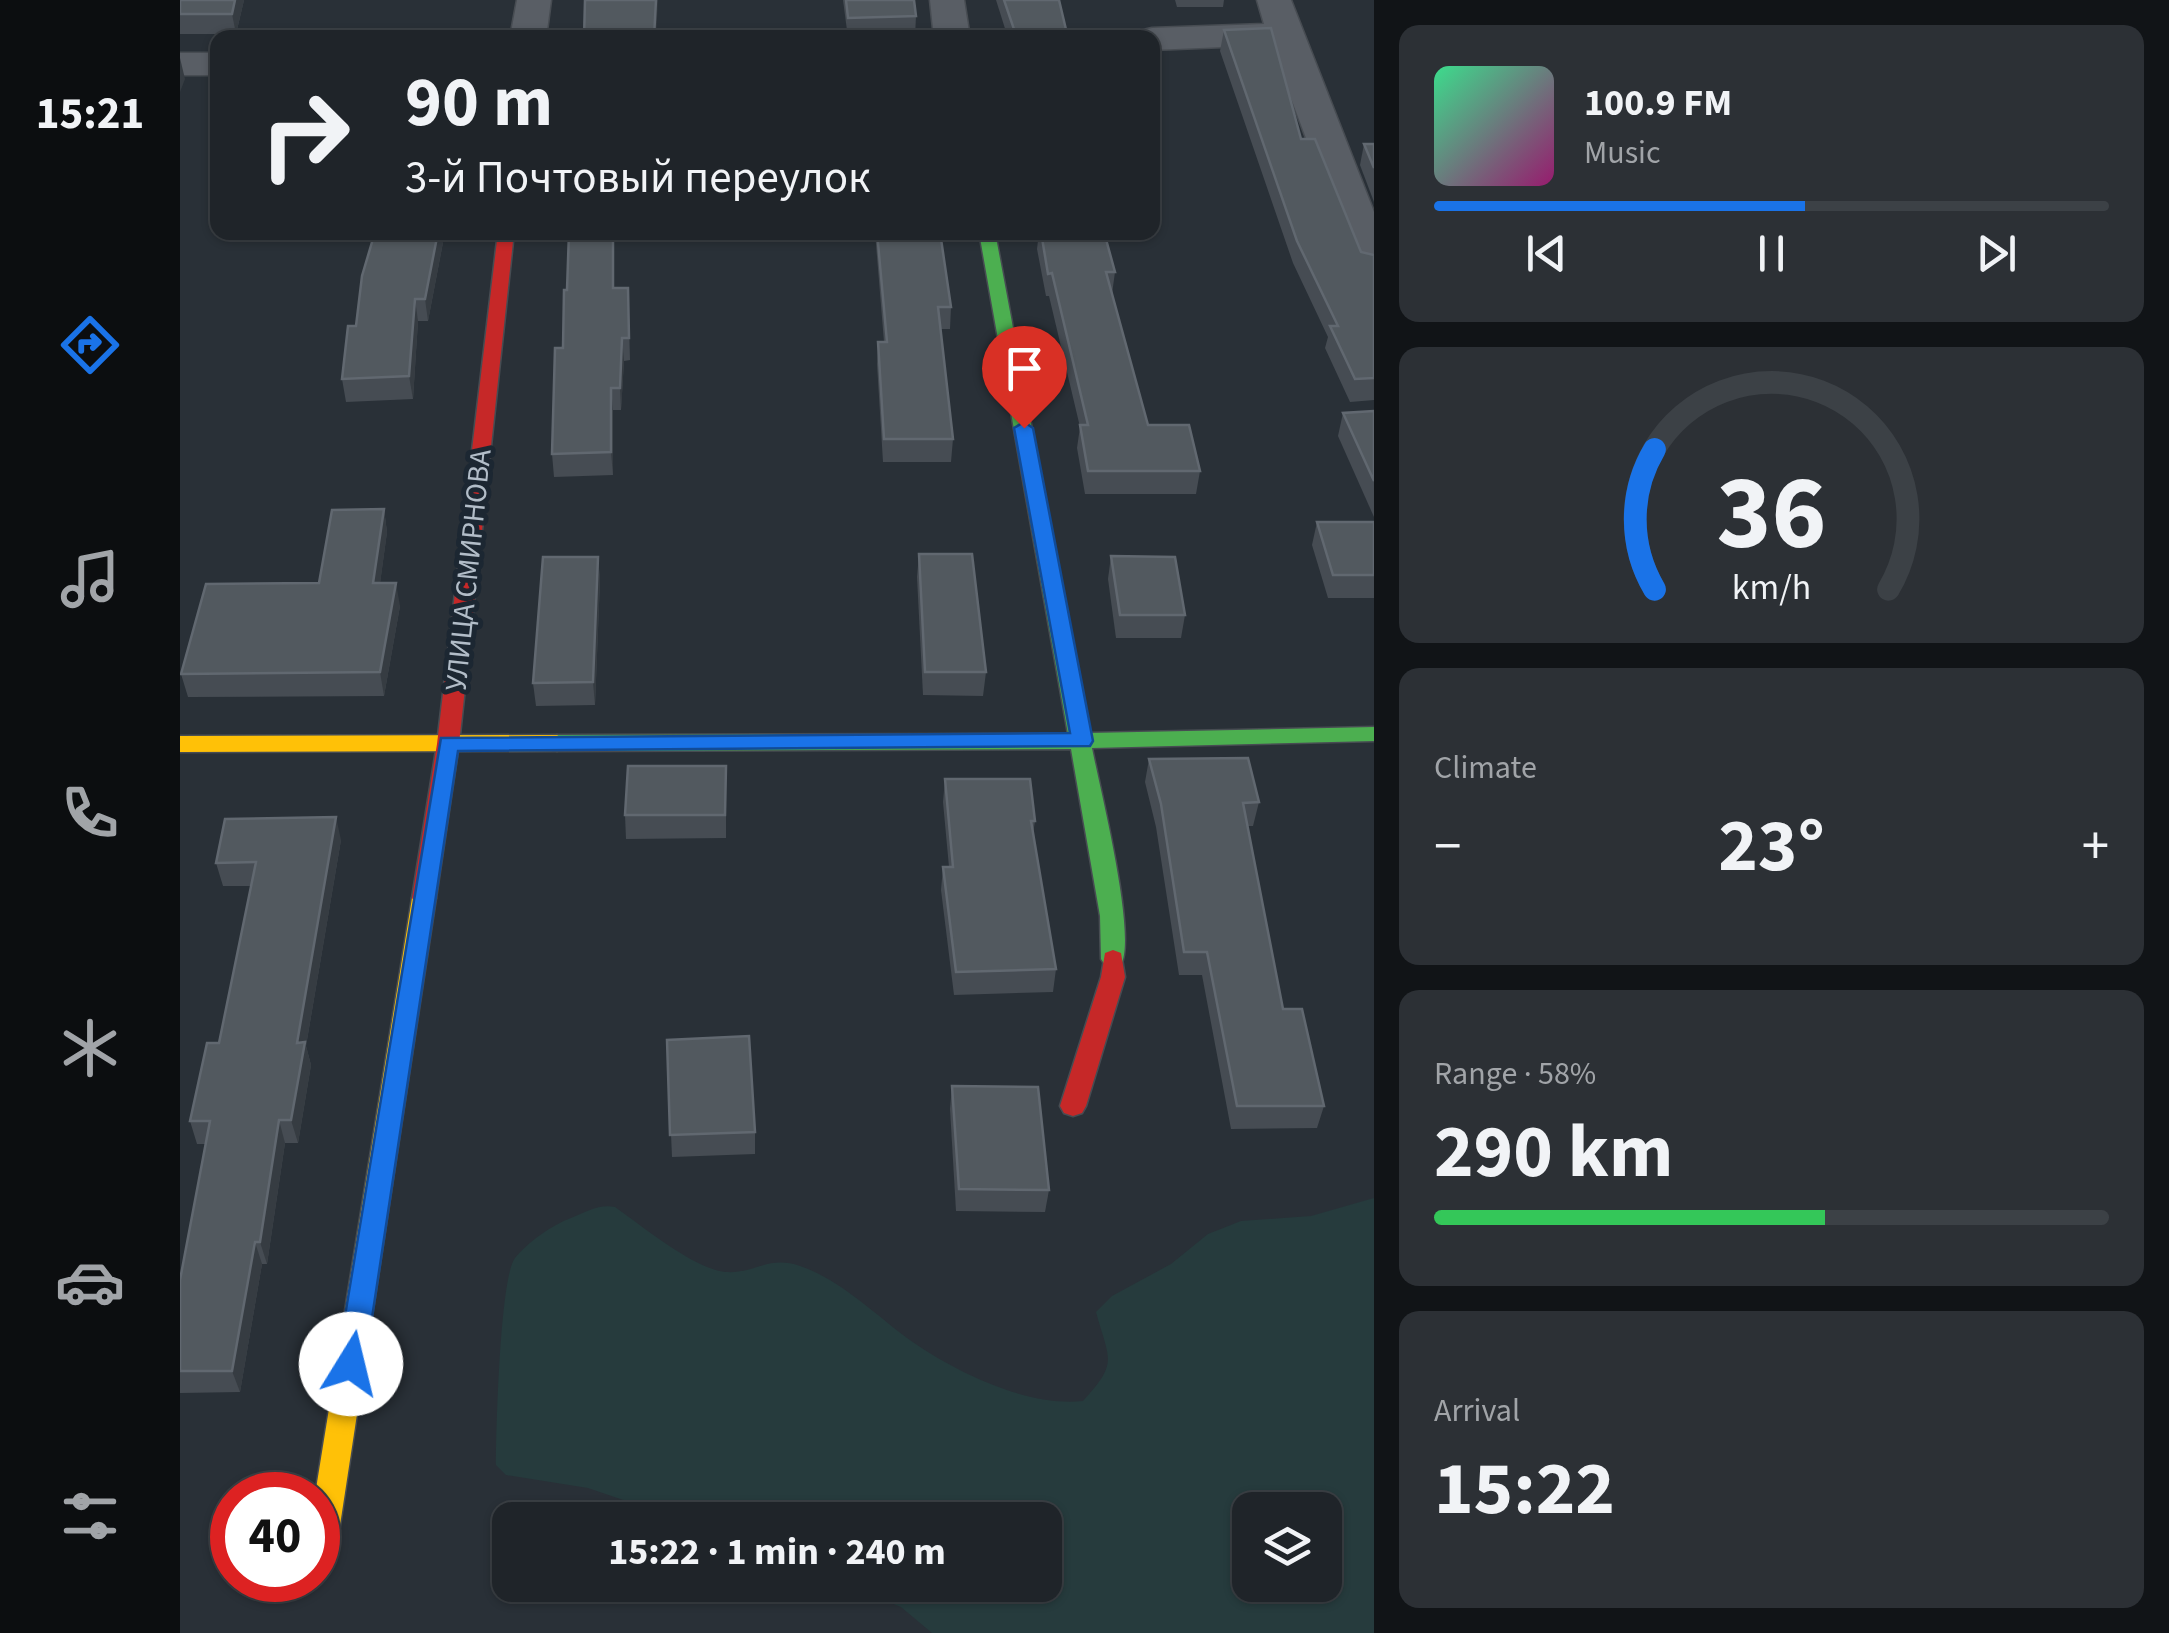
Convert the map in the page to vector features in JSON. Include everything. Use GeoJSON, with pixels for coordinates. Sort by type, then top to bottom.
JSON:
{"type":"FeatureCollection","features":[{"type":"Feature","properties":{"kind":"street"},"geometry":{"type":"LineString","coordinates":[[529,30],[534,0]]}},
{"type":"Feature","properties":{"kind":"street"},"geometry":{"type":"LineString","coordinates":[[946,0],[951,30]]}},
{"type":"Feature","properties":{"kind":"street"},"geometry":{"type":"LineString","coordinates":[[1160,37],[1279,17],[1374,262]]}},
{"type":"Feature","properties":{"kind":"street"},"geometry":{"type":"LineString","coordinates":[[180,64],[210,64]]}},
{"type":"Feature","properties":{"kind":"street","name":"УЛИЦА СМИРНОВА"},"geometry":{"type":"LineString","coordinates":[[334,1472],[448,744],[505,240]]}},
{"type":"Feature","properties":{"kind":"street"},"geometry":{"type":"LineString","coordinates":[[988,240],[1112,916],[1113,977],[1073,1106]]}},
{"type":"Feature","properties":{"kind":"street"},"geometry":{"type":"LineString","coordinates":[[180,744],[1082,741],[1374,734]]}},
{"type":"Feature","properties":{"kind":"green space"},"geometry":{"type":"Polygon","coordinates":[[[1374,1198],[1374,1633],[932,1633],[901,1607],[888,1602],[1062,1602],[1062,1502],[629,1502],[588,1488],[506,1475],[496,1465],[500,1357],[510,1271],[515,1258],[541,1235],[593,1209],[615,1207],[669,1246],[713,1269],[736,1272],[779,1263],[800,1266],[843,1288],[946,1363],[1014,1392],[1061,1401],[1083,1401],[1102,1377],[1108,1360],[1096,1312],[1112,1296],[1171,1264],[1208,1234],[1241,1221],[1311,1216],[1374,1198]]]}},
{"type":"Feature","properties":{"kind":"building"},"geometry":{"type":"Polygon","coordinates":[[[180,0],[235,0],[232,14],[180,14],[180,0]]]}},
{"type":"Feature","properties":{"kind":"building"},"geometry":{"type":"Polygon","coordinates":[[[585,0],[656,0],[654,30],[584,30],[585,0]]]}},
{"type":"Feature","properties":{"kind":"building"},"geometry":{"type":"Polygon","coordinates":[[[846,0],[914,0],[916,16],[848,18],[846,0]]]}},
{"type":"Feature","properties":{"kind":"building"},"geometry":{"type":"Polygon","coordinates":[[[1004,0],[1059,0],[1066,30],[1014,30],[1004,0]]]}},
{"type":"Feature","properties":{"kind":"building"},"geometry":{"type":"Polygon","coordinates":[[[1271,28],[1301,139],[1315,139],[1361,252],[1374,255],[1374,378],[1355,379],[1330,326],[1338,326],[1297,241],[1224,30],[1271,28]]]}},
{"type":"Feature","properties":{"kind":"building"},"geometry":{"type":"Polygon","coordinates":[[[1364,144],[1374,144],[1374,168],[1364,144]]]}},
{"type":"Feature","properties":{"kind":"building"},"geometry":{"type":"Polygon","coordinates":[[[373,240],[436,240],[425,299],[415,299],[409,376],[342,379],[348,326],[356,326],[362,276],[373,240]]]}},
{"type":"Feature","properties":{"kind":"building"},"geometry":{"type":"Polygon","coordinates":[[[569,240],[613,240],[613,288],[628,288],[629,338],[622,338],[620,388],[611,388],[611,452],[552,454],[555,348],[563,348],[569,240]]]}},
{"type":"Feature","properties":{"kind":"building"},"geometry":{"type":"Polygon","coordinates":[[[878,240],[941,240],[951,307],[938,307],[953,439],[884,439],[878,342],[887,342],[878,240]]]}},
{"type":"Feature","properties":{"kind":"building"},"geometry":{"type":"Polygon","coordinates":[[[1042,240],[1106,240],[1115,272],[1106,272],[1148,425],[1189,425],[1200,471],[1088,471],[1080,425],[1088,425],[1052,273],[1048,274],[1042,240]]]}},
{"type":"Feature","properties":{"kind":"building"},"geometry":{"type":"Polygon","coordinates":[[[1374,411],[1374,481],[1343,413],[1374,411]]]}},
{"type":"Feature","properties":{"kind":"building"},"geometry":{"type":"Polygon","coordinates":[[[384,509],[373,583],[396,583],[380,672],[181,674],[206,584],[319,583],[332,510],[384,509]]]}},
{"type":"Feature","properties":{"kind":"building"},"geometry":{"type":"Polygon","coordinates":[[[1317,522],[1374,522],[1374,575],[1333,575],[1317,522]]]}},
{"type":"Feature","properties":{"kind":"building"},"geometry":{"type":"Polygon","coordinates":[[[919,554],[972,554],[986,672],[925,672],[919,554]]]}},
{"type":"Feature","properties":{"kind":"building"},"geometry":{"type":"Polygon","coordinates":[[[1111,556],[1175,557],[1185,615],[1120,615],[1111,556]]]}},
{"type":"Feature","properties":{"kind":"building"},"geometry":{"type":"Polygon","coordinates":[[[543,557],[598,557],[593,682],[533,683],[543,557]]]}},
{"type":"Feature","properties":{"kind":"building"},"geometry":{"type":"Polygon","coordinates":[[[1248,758],[1259,802],[1243,803],[1283,1009],[1302,1009],[1324,1106],[1237,1106],[1207,952],[1184,952],[1161,804],[1149,759],[1248,758]]]}},
{"type":"Feature","properties":{"kind":"building"},"geometry":{"type":"Polygon","coordinates":[[[628,766],[726,766],[725,815],[625,815],[628,766]]]}},
{"type":"Feature","properties":{"kind":"building"},"geometry":{"type":"Polygon","coordinates":[[[945,779],[1030,779],[1035,821],[1031,821],[1056,969],[956,972],[943,867],[953,867],[945,779]]]}},
{"type":"Feature","properties":{"kind":"building"},"geometry":{"type":"Polygon","coordinates":[[[336,817],[297,1043],[305,1042],[291,1120],[279,1120],[260,1242],[255,1242],[232,1371],[180,1371],[180,1280],[210,1121],[190,1121],[207,1043],[219,1043],[256,862],[216,863],[225,819],[336,817]]]}},
{"type":"Feature","properties":{"kind":"building"},"geometry":{"type":"Polygon","coordinates":[[[749,1036],[755,1132],[670,1135],[667,1040],[749,1036]]]}},
{"type":"Feature","properties":{"kind":"building"},"geometry":{"type":"Polygon","coordinates":[[[952,1086],[1038,1087],[1049,1190],[959,1189],[952,1086]]]}},
{"type":"Feature","properties":{"kind":"traffic: fast"},"geometry":{"type":"LineString","coordinates":[[988,240],[1112,916],[1113,959]]}},
{"type":"Feature","properties":{"kind":"traffic: fast"},"geometry":{"type":"LineString","coordinates":[[557,743],[1083,741],[1374,734]]}},
{"type":"Feature","properties":{"kind":"traffic: slow"},"geometry":{"type":"LineString","coordinates":[[180,744],[557,743]]}},
{"type":"Feature","properties":{"kind":"traffic: slow"},"geometry":{"type":"LineString","coordinates":[[334,1472],[424,898]]}},
{"type":"Feature","properties":{"kind":"traffic: jam"},"geometry":{"type":"LineString","coordinates":[[424,898],[448,744],[505,240]]}},
{"type":"Feature","properties":{"kind":"traffic: jam"},"geometry":{"type":"LineString","coordinates":[[1073,1106],[1113,977],[1113,959]]}},
{"type":"Feature","properties":{"kind":"route"},"geometry":{"type":"LineString","coordinates":[[351,1364],[448,744],[1082,741],[1024,428]]}}]}
